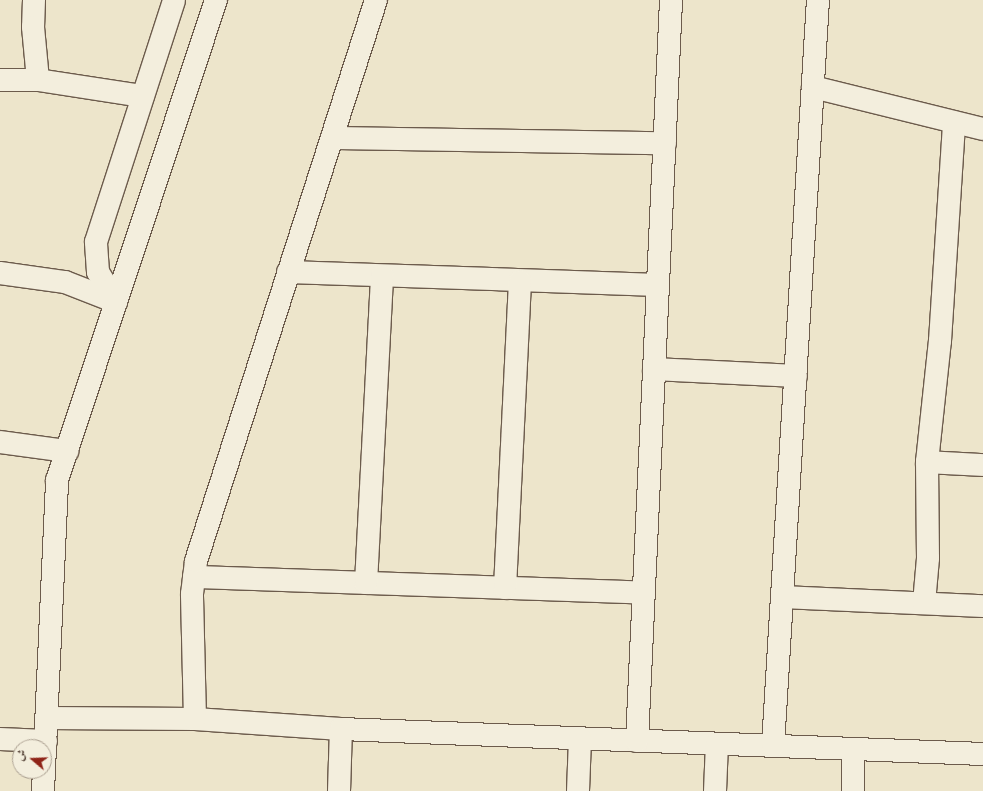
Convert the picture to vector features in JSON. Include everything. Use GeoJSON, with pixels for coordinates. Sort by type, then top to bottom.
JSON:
{"type":"FeatureCollection","features":[{"type":"Feature","properties":{"kind":"street"},"geometry":{"type":"LineString","coordinates":[[34,0],[33,27],[38,80]]}},
{"type":"Feature","properties":{"kind":"street"},"geometry":{"type":"LineString","coordinates":[[116,302],[98,272],[96,242],[174,0]]}},
{"type":"Feature","properties":{"kind":"street"},"geometry":{"type":"LineString","coordinates":[[46,739],[57,480],[216,0]]}},
{"type":"Feature","properties":{"kind":"street"},"geometry":{"type":"LineString","coordinates":[[195,719],[192,602],[196,562],[376,0]]}},
{"type":"Feature","properties":{"kind":"street"},"geometry":{"type":"LineString","coordinates":[[637,741],[671,0]]}},
{"type":"Feature","properties":{"kind":"street"},"geometry":{"type":"LineString","coordinates":[[773,746],[818,0]]}},
{"type":"Feature","properties":{"kind":"street"},"geometry":{"type":"LineString","coordinates":[[0,80],[38,80],[143,96]]}},
{"type":"Feature","properties":{"kind":"street"},"geometry":{"type":"LineString","coordinates":[[813,87],[983,129]]}},
{"type":"Feature","properties":{"kind":"street"},"geometry":{"type":"LineString","coordinates":[[924,603],[928,558],[927,462],[940,341],[954,122]]}},
{"type":"Feature","properties":{"kind":"street"},"geometry":{"type":"LineString","coordinates":[[332,138],[665,142]]}},
{"type":"Feature","properties":{"kind":"street"},"geometry":{"type":"LineString","coordinates":[[288,272],[658,286]]}},
{"type":"Feature","properties":{"kind":"street"},"geometry":{"type":"LineString","coordinates":[[0,273],[65,282],[116,302]]}},
{"type":"Feature","properties":{"kind":"street"},"geometry":{"type":"LineString","coordinates":[[366,583],[382,276]]}},
{"type":"Feature","properties":{"kind":"street"},"geometry":{"type":"LineString","coordinates":[[505,588],[520,281]]}},
{"type":"Feature","properties":{"kind":"street"},"geometry":{"type":"LineString","coordinates":[[654,369],[796,376]]}},
{"type":"Feature","properties":{"kind":"street"},"geometry":{"type":"LineString","coordinates":[[0,442],[67,451]]}},
{"type":"Feature","properties":{"kind":"street"},"geometry":{"type":"LineString","coordinates":[[927,462],[983,465]]}},
{"type":"Feature","properties":{"kind":"street"},"geometry":{"type":"LineString","coordinates":[[194,577],[644,593]]}},
{"type":"Feature","properties":{"kind":"street"},"geometry":{"type":"LineString","coordinates":[[782,597],[983,606]]}},
{"type":"Feature","properties":{"kind":"street"},"geometry":{"type":"LineString","coordinates":[[47,718],[195,719],[341,729],[983,754]]}},
{"type":"Feature","properties":{"kind":"street"},"geometry":{"type":"LineString","coordinates":[[339,791],[341,729]]}},
{"type":"Feature","properties":{"kind":"street"},"geometry":{"type":"LineString","coordinates":[[578,791],[580,738]]}},
{"type":"Feature","properties":{"kind":"street"},"geometry":{"type":"LineString","coordinates":[[0,739],[12,740]]}},
{"type":"Feature","properties":{"kind":"street"},"geometry":{"type":"LineString","coordinates":[[715,791],[716,744]]}},
{"type":"Feature","properties":{"kind":"street"},"geometry":{"type":"LineString","coordinates":[[853,791],[854,749]]}},
{"type":"Feature","properties":{"kind":"street"},"geometry":{"type":"LineString","coordinates":[[44,779],[44,791]]}}]}
